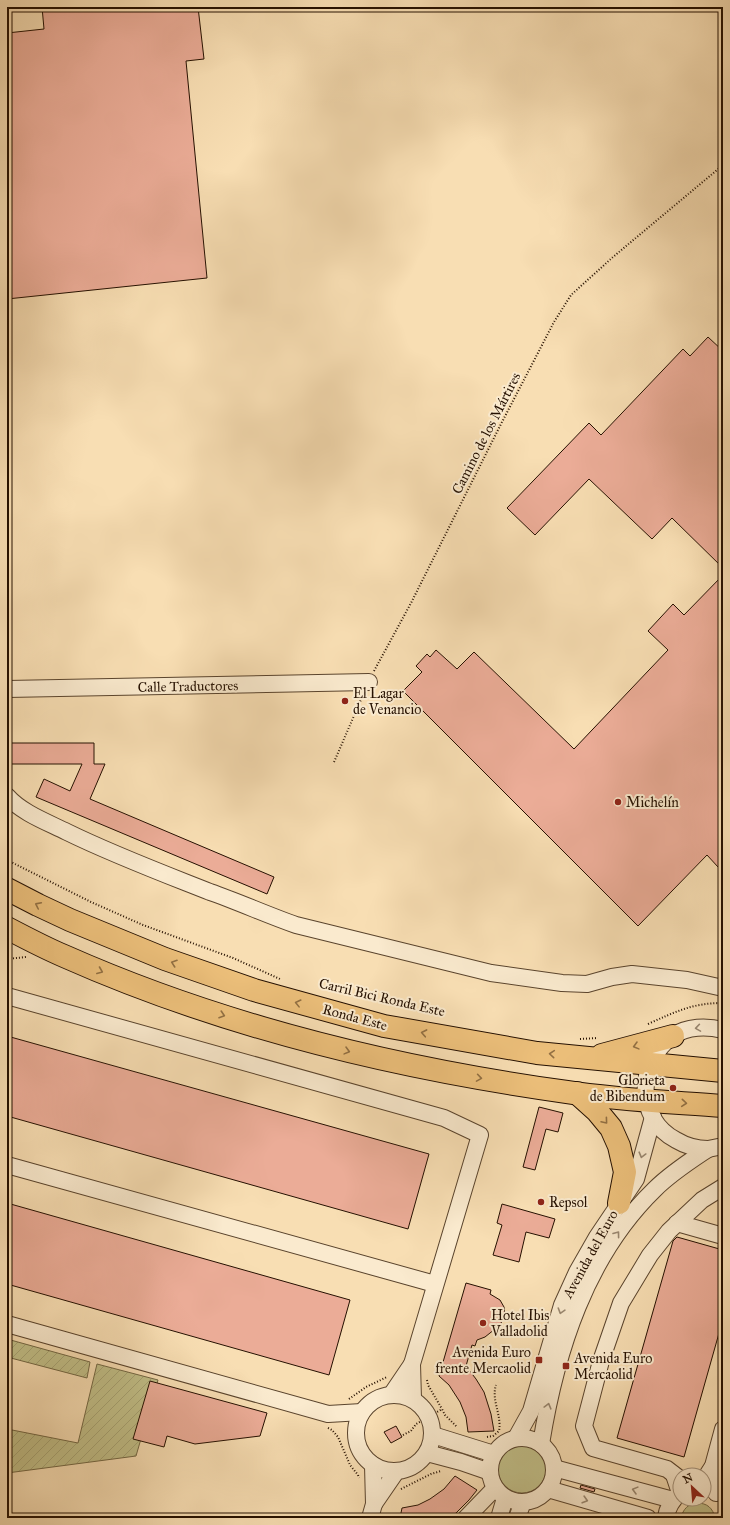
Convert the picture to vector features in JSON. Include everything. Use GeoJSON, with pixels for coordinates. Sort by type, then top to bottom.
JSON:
{"type":"FeatureCollection","features":[{"type":"Feature","properties":{"kind":"highway","name":"Ronda Este"},"geometry":{"type":"LineString","coordinates":[[7,888],[70,920],[165,959],[254,990],[392,1027],[537,1053],[723,1071]]}},
{"type":"Feature","properties":{"kind":"highway"},"geometry":{"type":"LineString","coordinates":[[7,928],[64,956],[172,999],[293,1037],[364,1056],[441,1072],[577,1094],[649,1109],[723,1106]]}},
{"type":"Feature","properties":{"kind":"highway"},"geometry":{"type":"LineString","coordinates":[[591,1058],[673,1036]]}},
{"type":"Feature","properties":{"kind":"highway"},"geometry":{"type":"LineString","coordinates":[[577,1094],[597,1111],[611,1128],[620,1146],[625,1172],[619,1203]]}},
{"type":"Feature","properties":{"kind":"street","name":"Calle Traductores"},"geometry":{"type":"LineString","coordinates":[[7,689],[369,682]]}},
{"type":"Feature","properties":{"kind":"street"},"geometry":{"type":"LineString","coordinates":[[7,796],[11,801],[29,813],[126,859],[269,916],[296,925],[491,973],[562,983],[587,984],[612,977],[632,974],[687,980],[723,988]]}},
{"type":"Feature","properties":{"kind":"street"},"geometry":{"type":"LineString","coordinates":[[7,996],[444,1118],[480,1135],[412,1364],[413,1399]]}},
{"type":"Feature","properties":{"kind":"street"},"geometry":{"type":"LineString","coordinates":[[649,1065],[658,1050],[673,1036],[698,1028],[712,1027],[723,1030]]}},
{"type":"Feature","properties":{"kind":"street","name":"Avenida del Euro"},"geometry":{"type":"LineString","coordinates":[[516,1438],[531,1411],[562,1305],[580,1266],[597,1237],[636,1179],[649,1109],[646,1078],[649,1065]]}},
{"type":"Feature","properties":{"kind":"street"},"geometry":{"type":"LineString","coordinates":[[649,1109],[661,1129],[684,1145],[696,1148],[716,1147]]}},
{"type":"Feature","properties":{"kind":"street","name":"Avenida del Euro"},"geometry":{"type":"LineString","coordinates":[[541,1444],[546,1416],[559,1364],[577,1308],[592,1274],[607,1248],[630,1217],[655,1189],[672,1174],[716,1147]]}},
{"type":"Feature","properties":{"kind":"street"},"geometry":{"type":"LineString","coordinates":[[7,1165],[435,1284]]}},
{"type":"Feature","properties":{"kind":"street"},"geometry":{"type":"LineString","coordinates":[[672,1473],[667,1469],[594,1448],[584,1426],[601,1361],[621,1303],[650,1255],[669,1231],[702,1200],[723,1187]]}},
{"type":"Feature","properties":{"kind":"street"},"geometry":{"type":"LineString","coordinates":[[677,1223],[723,1236]]}},
{"type":"Feature","properties":{"kind":"street"},"geometry":{"type":"LineString","coordinates":[[7,1324],[328,1414],[362,1412]]}},
{"type":"Feature","properties":{"kind":"street"},"geometry":{"type":"LineString","coordinates":[[391,1395],[412,1364]]}},
{"type":"Feature","properties":{"kind":"street"},"geometry":{"type":"LineString","coordinates":[[391,1395],[402,1395],[413,1399],[422,1407],[429,1417],[433,1436],[431,1445],[419,1463],[414,1466],[396,1472],[384,1471],[366,1460],[360,1452],[356,1435],[357,1423],[362,1412],[374,1400],[391,1395]]}},
{"type":"Feature","properties":{"kind":"street"},"geometry":{"type":"LineString","coordinates":[[328,1414],[356,1435]]}},
{"type":"Feature","properties":{"kind":"street"},"geometry":{"type":"LineString","coordinates":[[714,1493],[713,1466],[723,1429]]}},
{"type":"Feature","properties":{"kind":"street"},"geometry":{"type":"LineString","coordinates":[[433,1436],[494,1454]]}},
{"type":"Feature","properties":{"kind":"street"},"geometry":{"type":"LineString","coordinates":[[516,1438],[530,1439],[541,1444],[551,1457],[554,1468],[554,1475],[548,1489],[541,1496],[533,1500],[523,1502],[514,1501],[500,1493],[492,1484],[490,1472],[490,1463],[494,1454],[504,1443],[516,1438]]}},
{"type":"Feature","properties":{"kind":"street"},"geometry":{"type":"LineString","coordinates":[[427,1453],[490,1472]]}},
{"type":"Feature","properties":{"kind":"street"},"geometry":{"type":"LineString","coordinates":[[372,1511],[373,1465]]}},
{"type":"Feature","properties":{"kind":"street"},"geometry":{"type":"LineString","coordinates":[[554,1468],[672,1496]]}},
{"type":"Feature","properties":{"kind":"street"},"geometry":{"type":"LineString","coordinates":[[372,1511],[396,1472]]}},
{"type":"Feature","properties":{"kind":"street"},"geometry":{"type":"LineString","coordinates":[[548,1489],[648,1518]]}},
{"type":"Feature","properties":{"kind":"street"},"geometry":{"type":"LineString","coordinates":[[466,1518],[500,1493]]}},
{"type":"Feature","properties":{"kind":"street"},"geometry":{"type":"LineString","coordinates":[[499,1518],[500,1493]]}},
{"type":"Feature","properties":{"kind":"street"},"geometry":{"type":"LineString","coordinates":[[517,1518],[523,1502]]}},
{"type":"Feature","properties":{"kind":"street"},"geometry":{"type":"LineString","coordinates":[[666,1518],[668,1507],[672,1502]]}},
{"type":"Feature","properties":{"kind":"path","name":"Camino de los Mártires"},"geometry":{"type":"LineString","coordinates":[[334,762],[369,682],[411,603],[554,322],[571,295],[613,257],[723,165]]}},
{"type":"Feature","properties":{"kind":"path"},"geometry":{"type":"LineString","coordinates":[[7,860],[113,912],[185,941],[233,958],[280,979]]}},
{"type":"Feature","properties":{"kind":"path"},"geometry":{"type":"LineString","coordinates":[[642,1027],[693,1006],[709,1003],[723,1003]]}},
{"type":"Feature","properties":{"kind":"path"},"geometry":{"type":"LineString","coordinates":[[576,1040],[604,1037]]}},
{"type":"Feature","properties":{"kind":"path"},"geometry":{"type":"LineString","coordinates":[[347,1400],[366,1387],[389,1375]]}},
{"type":"Feature","properties":{"kind":"path"},"geometry":{"type":"LineString","coordinates":[[426,1377],[428,1385],[442,1409]]}},
{"type":"Feature","properties":{"kind":"path"},"geometry":{"type":"LineString","coordinates":[[328,1414],[323,1426],[332,1430],[338,1437],[347,1460],[358,1474],[360,1482]]}},
{"type":"Feature","properties":{"kind":"path"},"geometry":{"type":"LineString","coordinates":[[399,1490],[431,1474],[442,1471]]}},
{"type":"Feature","properties":{"kind":"shaded area"},"geometry":{"type":"Polygon","coordinates":[[[7,1339],[90,1362],[87,1378],[7,1357],[7,1339]]]}},
{"type":"Feature","properties":{"kind":"shaded area"},"geometry":{"type":"Polygon","coordinates":[[[97,1364],[158,1380],[136,1456],[7,1473],[7,1429],[78,1443],[97,1364]]]}},
{"type":"Feature","properties":{"kind":"shaded area"},"geometry":{"type":"Polygon","coordinates":[[[517,1445],[527,1445],[536,1449],[542,1455],[546,1464],[546,1474],[542,1483],[536,1489],[527,1493],[517,1493],[508,1489],[502,1483],[498,1474],[498,1464],[502,1455],[508,1449],[517,1445]]]}},
{"type":"Feature","properties":{"kind":"shaded area"},"geometry":{"type":"Polygon","coordinates":[[[709,1507],[713,1511],[715,1518],[681,1518],[686,1508],[709,1507]]]}},
{"type":"Feature","properties":{"kind":"building"},"geometry":{"type":"Polygon","coordinates":[[[42,7],[198,7],[204,59],[186,61],[207,278],[7,299],[7,33],[44,29],[42,7]]]}},
{"type":"Feature","properties":{"kind":"building"},"geometry":{"type":"Polygon","coordinates":[[[708,337],[723,351],[723,568],[672,518],[652,539],[589,479],[535,535],[507,508],[589,423],[601,435],[683,349],[690,356],[708,337]]]}},
{"type":"Feature","properties":{"kind":"building","name":"Michelín"},"geometry":{"type":"Polygon","coordinates":[[[723,575],[723,862],[718,867],[707,855],[638,926],[403,691],[422,672],[416,666],[427,654],[430,657],[436,650],[457,669],[474,652],[574,749],[668,650],[648,631],[673,604],[684,615],[723,575]]]}},
{"type":"Feature","properties":{"kind":"building"},"geometry":{"type":"Polygon","coordinates":[[[7,743],[94,743],[94,764],[105,764],[90,799],[274,877],[267,894],[36,797],[44,779],[70,791],[82,764],[7,764],[7,743]]]}},
{"type":"Feature","properties":{"kind":"building"},"geometry":{"type":"Polygon","coordinates":[[[7,1036],[429,1154],[408,1229],[7,1116],[7,1036]]]}},
{"type":"Feature","properties":{"kind":"building"},"geometry":{"type":"Polygon","coordinates":[[[539,1107],[563,1113],[558,1132],[546,1129],[535,1170],[523,1167],[539,1107]]]}},
{"type":"Feature","properties":{"kind":"building"},"geometry":{"type":"Polygon","coordinates":[[[7,1203],[350,1300],[329,1375],[7,1284],[7,1203]]]}},
{"type":"Feature","properties":{"kind":"building"},"geometry":{"type":"Polygon","coordinates":[[[502,1204],[555,1219],[549,1238],[526,1232],[519,1262],[493,1255],[502,1225],[497,1223],[502,1204]]]}},
{"type":"Feature","properties":{"kind":"building"},"geometry":{"type":"Polygon","coordinates":[[[677,1237],[723,1250],[723,1319],[684,1457],[617,1438],[673,1241],[677,1237]]]}},
{"type":"Feature","properties":{"kind":"building"},"geometry":{"type":"Polygon","coordinates":[[[466,1283],[491,1290],[490,1294],[500,1300],[504,1307],[505,1315],[500,1325],[485,1337],[477,1340],[475,1346],[472,1345],[466,1366],[484,1392],[491,1414],[494,1431],[468,1432],[466,1417],[460,1402],[449,1385],[439,1376],[466,1283]]]}},
{"type":"Feature","properties":{"kind":"building"},"geometry":{"type":"Polygon","coordinates":[[[150,1381],[267,1413],[260,1436],[195,1444],[167,1436],[164,1447],[133,1439],[150,1381]]]}},
{"type":"Feature","properties":{"kind":"building"},"geometry":{"type":"Polygon","coordinates":[[[396,1426],[402,1437],[391,1443],[384,1432],[396,1426]]]}},
{"type":"Feature","properties":{"kind":"building"},"geometry":{"type":"Polygon","coordinates":[[[455,1476],[477,1490],[456,1513],[449,1518],[400,1518],[402,1508],[418,1505],[430,1499],[444,1489],[455,1476]]]}},
{"type":"Feature","properties":{"kind":"building"},"geometry":{"type":"Polygon","coordinates":[[[581,1485],[595,1489],[594,1492],[580,1488],[581,1485]]]}},
{"type":"Feature","properties":{"kind":"place","name":"El Lagar de Venancio"},"geometry":{"type":"Point","coordinates":[345,701]}},
{"type":"Feature","properties":{"kind":"place","name":"Michelín"},"geometry":{"type":"Point","coordinates":[618,802]}},
{"type":"Feature","properties":{"kind":"place","name":"Glorieta de Bibendum"},"geometry":{"type":"Point","coordinates":[673,1088]}},
{"type":"Feature","properties":{"kind":"place","name":"Repsol"},"geometry":{"type":"Point","coordinates":[541,1202]}},
{"type":"Feature","properties":{"kind":"place","name":"Hotel Ibis Valladolid"},"geometry":{"type":"Point","coordinates":[483,1323]}},
{"type":"Feature","properties":{"kind":"place","name":"Avenida Euro frente Mercaolid"},"geometry":{"type":"Point","coordinates":[539,1360]}},
{"type":"Feature","properties":{"kind":"place","name":"Avenida Euro Mercaolid"},"geometry":{"type":"Point","coordinates":[566,1366]}}]}
